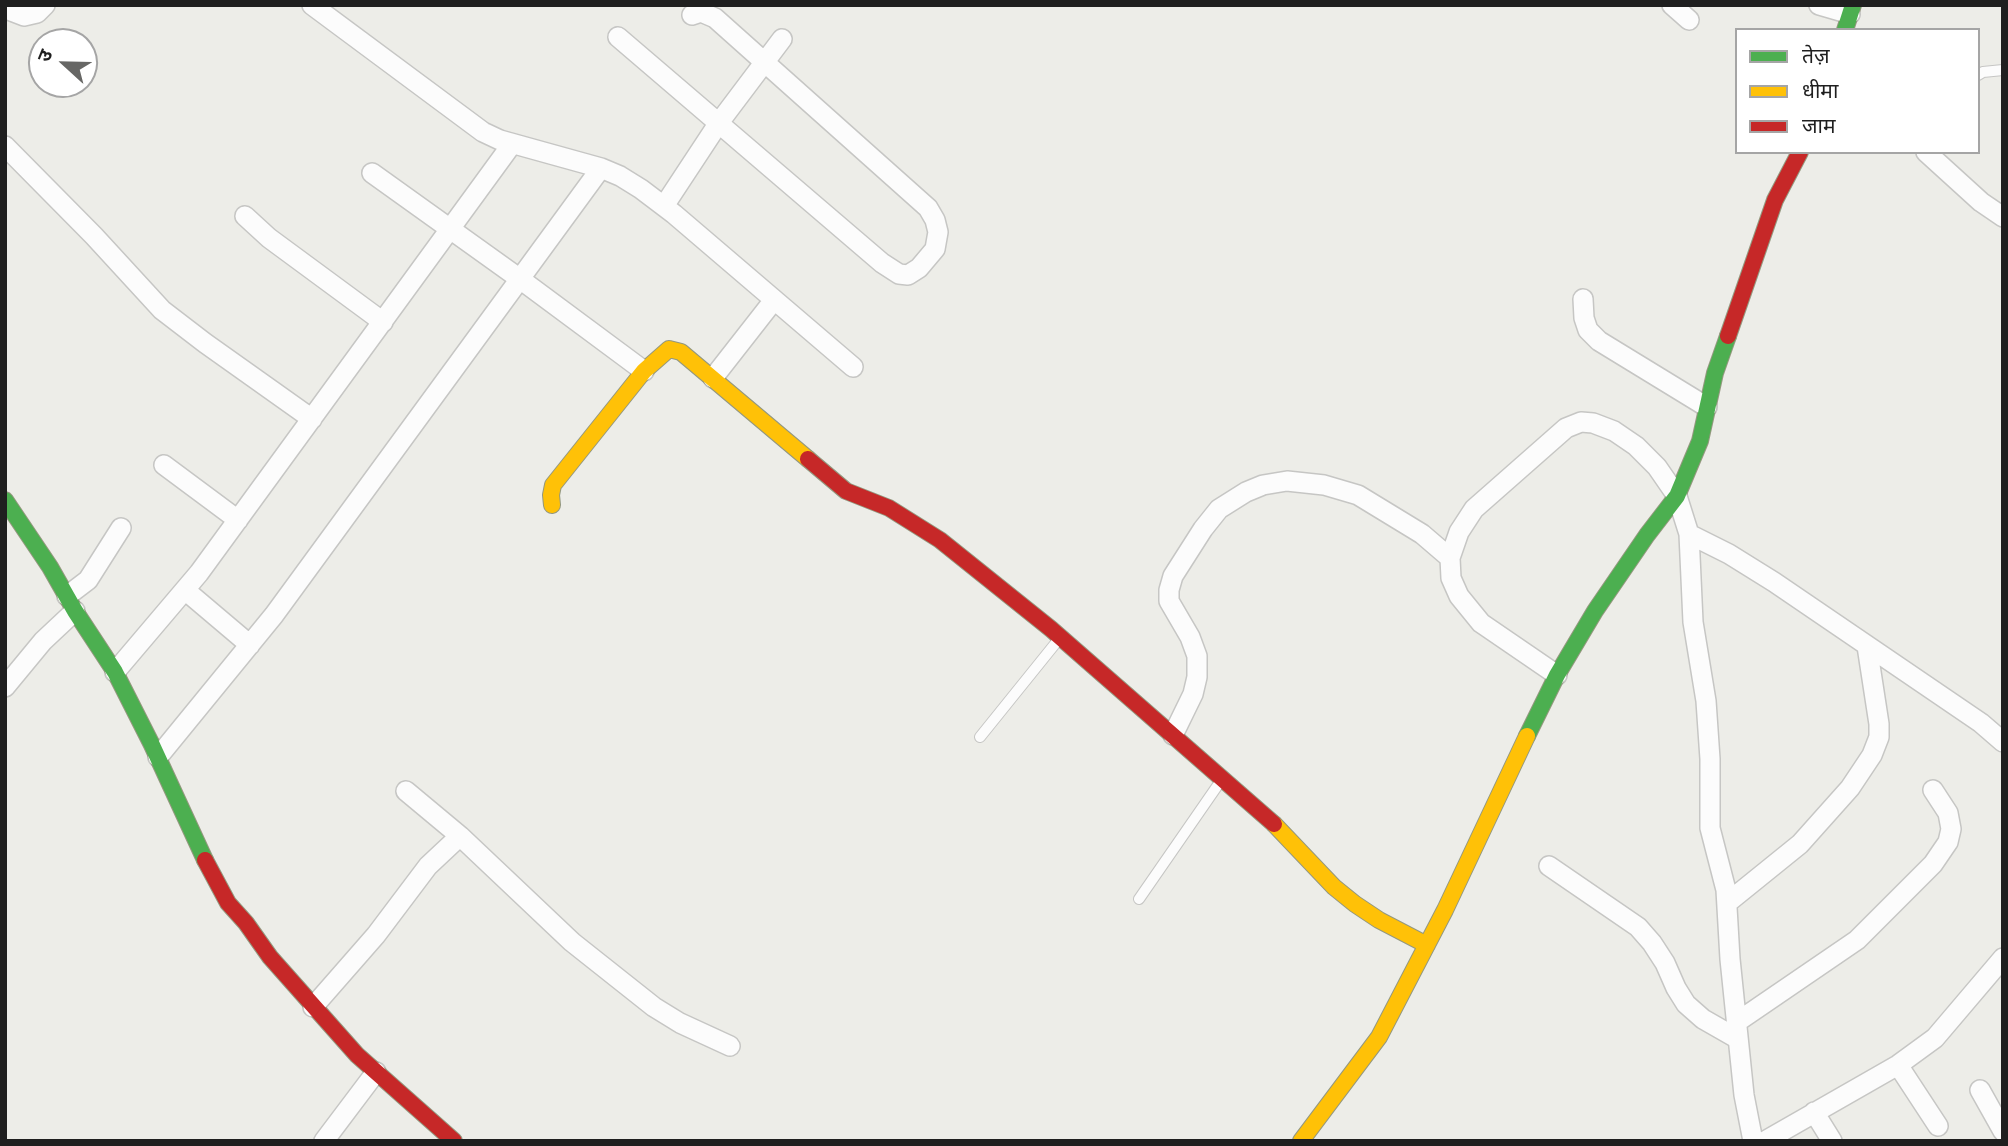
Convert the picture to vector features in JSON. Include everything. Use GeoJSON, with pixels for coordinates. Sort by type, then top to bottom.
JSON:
{"type":"FeatureCollection","features":[{"type":"Feature","properties":{"kind":"street"},"geometry":{"type":"LineString","coordinates":[[5,6],[24,16],[37,13],[46,5]]}},
{"type":"Feature","properties":{"kind":"street"},"geometry":{"type":"LineString","coordinates":[[312,5],[483,132],[512,144],[601,168],[620,176],[664,206],[853,367]]}},
{"type":"Feature","properties":{"kind":"street"},"geometry":{"type":"LineString","coordinates":[[1672,5],[1689,20]]}},
{"type":"Feature","properties":{"kind":"street"},"geometry":{"type":"LineString","coordinates":[[1819,5],[1850,16]]}},
{"type":"Feature","properties":{"kind":"street"},"geometry":{"type":"LineString","coordinates":[[618,37],[882,263],[899,274],[908,275],[919,268],[935,249],[938,232],[928,208],[715,18],[701,12],[692,15]]}},
{"type":"Feature","properties":{"kind":"street"},"geometry":{"type":"LineString","coordinates":[[664,206],[718,124],[782,39]]}},
{"type":"Feature","properties":{"kind":"street"},"geometry":{"type":"LineString","coordinates":[[116,672],[186,590],[512,144]]}},
{"type":"Feature","properties":{"kind":"street"},"geometry":{"type":"LineString","coordinates":[[5,146],[76,217],[162,310],[312,419]]}},
{"type":"Feature","properties":{"kind":"street"},"geometry":{"type":"LineString","coordinates":[[1301,1141],[1379,1037],[1427,945],[1557,675],[1595,611],[1677,496],[1700,441],[1715,373],[1775,200],[1799,154]]}},
{"type":"Feature","properties":{"kind":"street"},"geometry":{"type":"LineString","coordinates":[[1928,154],[1981,202],[2003,217]]}},
{"type":"Feature","properties":{"kind":"street"},"geometry":{"type":"LineString","coordinates":[[158,757],[274,615],[601,168]]}},
{"type":"Feature","properties":{"kind":"street"},"geometry":{"type":"LineString","coordinates":[[372,173],[644,371]]}},
{"type":"Feature","properties":{"kind":"street"},"geometry":{"type":"LineString","coordinates":[[245,216],[269,239],[383,322]]}},
{"type":"Feature","properties":{"kind":"street"},"geometry":{"type":"LineString","coordinates":[[1583,299],[1588,330],[1599,341],[1707,407]]}},
{"type":"Feature","properties":{"kind":"street"},"geometry":{"type":"LineString","coordinates":[[713,378],[774,300]]}},
{"type":"Feature","properties":{"kind":"street"},"geometry":{"type":"LineString","coordinates":[[552,505],[553,485],[644,371],[669,349],[681,352],[846,491],[889,508],[940,540],[1060,637],[1272,822],[1334,887],[1379,920],[1427,945]]}},
{"type":"Feature","properties":{"kind":"street"},"geometry":{"type":"LineString","coordinates":[[1557,675],[1481,622],[1459,596],[1451,578],[1450,558],[1459,532],[1474,509],[1566,428],[1581,422],[1593,423],[1614,431],[1636,446],[1657,467],[1677,496],[1689,534],[1693,622],[1706,701],[1710,759],[1710,828],[1726,890],[1737,1031],[1744,1095],[1753,1141]]}},
{"type":"Feature","properties":{"kind":"street"},"geometry":{"type":"LineString","coordinates":[[164,465],[238,520]]}},
{"type":"Feature","properties":{"kind":"street"},"geometry":{"type":"LineString","coordinates":[[1173,735],[1193,694],[1197,677],[1197,656],[1190,637],[1169,601],[1169,590],[1173,576],[1219,509],[1263,485],[1287,481],[1324,485],[1367,500],[1422,534],[1450,558]]}},
{"type":"Feature","properties":{"kind":"street"},"geometry":{"type":"LineString","coordinates":[[5,500],[116,672],[228,903],[313,1007],[376,1072],[454,1141]]}},
{"type":"Feature","properties":{"kind":"street"},"geometry":{"type":"LineString","coordinates":[[5,687],[88,580],[121,528]]}},
{"type":"Feature","properties":{"kind":"street"},"geometry":{"type":"LineString","coordinates":[[1689,534],[1730,554],[1982,723],[2003,742]]}},
{"type":"Feature","properties":{"kind":"street"},"geometry":{"type":"LineString","coordinates":[[186,590],[250,645]]}},
{"type":"Feature","properties":{"kind":"street"},"geometry":{"type":"LineString","coordinates":[[1727,904],[1800,844],[1850,788],[1872,755],[1879,737],[1880,724],[1867,646]]}},
{"type":"Feature","properties":{"kind":"street"},"geometry":{"type":"LineString","coordinates":[[1737,1031],[1857,940],[1933,864],[1948,842],[1951,829],[1948,813],[1933,790]]}},
{"type":"Feature","properties":{"kind":"street"},"geometry":{"type":"LineString","coordinates":[[406,791],[460,836],[572,942],[653,1007],[730,1046]]}},
{"type":"Feature","properties":{"kind":"street"},"geometry":{"type":"LineString","coordinates":[[313,1007],[376,934],[428,866],[460,836]]}},
{"type":"Feature","properties":{"kind":"street"},"geometry":{"type":"LineString","coordinates":[[1549,866],[1638,927],[1665,963],[1686,1004],[1703,1019],[1737,1031]]}},
{"type":"Feature","properties":{"kind":"street"},"geometry":{"type":"LineString","coordinates":[[1765,1141],[1898,1065],[1935,1038],[1996,979],[2003,958]]}},
{"type":"Feature","properties":{"kind":"street"},"geometry":{"type":"LineString","coordinates":[[1898,1065],[1938,1126]]}},
{"type":"Feature","properties":{"kind":"street"},"geometry":{"type":"LineString","coordinates":[[324,1141],[376,1072]]}},
{"type":"Feature","properties":{"kind":"street"},"geometry":{"type":"LineString","coordinates":[[1980,1090],[2003,1131]]}},
{"type":"Feature","properties":{"kind":"street"},"geometry":{"type":"LineString","coordinates":[[1814,1112],[1832,1141]]}},
{"type":"Feature","properties":{"kind":"lane"},"geometry":{"type":"LineString","coordinates":[[1980,74],[2003,70]]}},
{"type":"Feature","properties":{"kind":"lane"},"geometry":{"type":"LineString","coordinates":[[980,737],[1060,637]]}},
{"type":"Feature","properties":{"kind":"lane"},"geometry":{"type":"LineString","coordinates":[[1139,899],[1223,779]]}},
{"type":"Feature","properties":{"kind":"traffic: fast"},"geometry":{"type":"LineString","coordinates":[[1846,28],[1853,5]]}},
{"type":"Feature","properties":{"kind":"traffic: fast"},"geometry":{"type":"LineString","coordinates":[[1527,736],[1557,675],[1595,611],[1677,496],[1700,441],[1715,373],[1728,336]]}},
{"type":"Feature","properties":{"kind":"traffic: fast"},"geometry":{"type":"LineString","coordinates":[[5,500],[115,672],[205,860]]}},
{"type":"Feature","properties":{"kind":"traffic: slow"},"geometry":{"type":"LineString","coordinates":[[552,505],[553,485],[644,371],[669,349],[681,352],[808,459]]}},
{"type":"Feature","properties":{"kind":"traffic: slow"},"geometry":{"type":"LineString","coordinates":[[1301,1141],[1379,1037],[1445,910],[1527,736]]}},
{"type":"Feature","properties":{"kind":"traffic: slow"},"geometry":{"type":"LineString","coordinates":[[1274,824],[1334,887],[1355,904],[1427,945]]}},
{"type":"Feature","properties":{"kind":"traffic: jam"},"geometry":{"type":"LineString","coordinates":[[1728,336],[1775,200],[1799,154]]}},
{"type":"Feature","properties":{"kind":"traffic: jam"},"geometry":{"type":"LineString","coordinates":[[808,459],[846,491],[889,508],[940,540],[1051,629],[1274,824]]}},
{"type":"Feature","properties":{"kind":"traffic: jam"},"geometry":{"type":"LineString","coordinates":[[205,860],[228,903],[270,957],[357,1055],[454,1141]]}}]}
